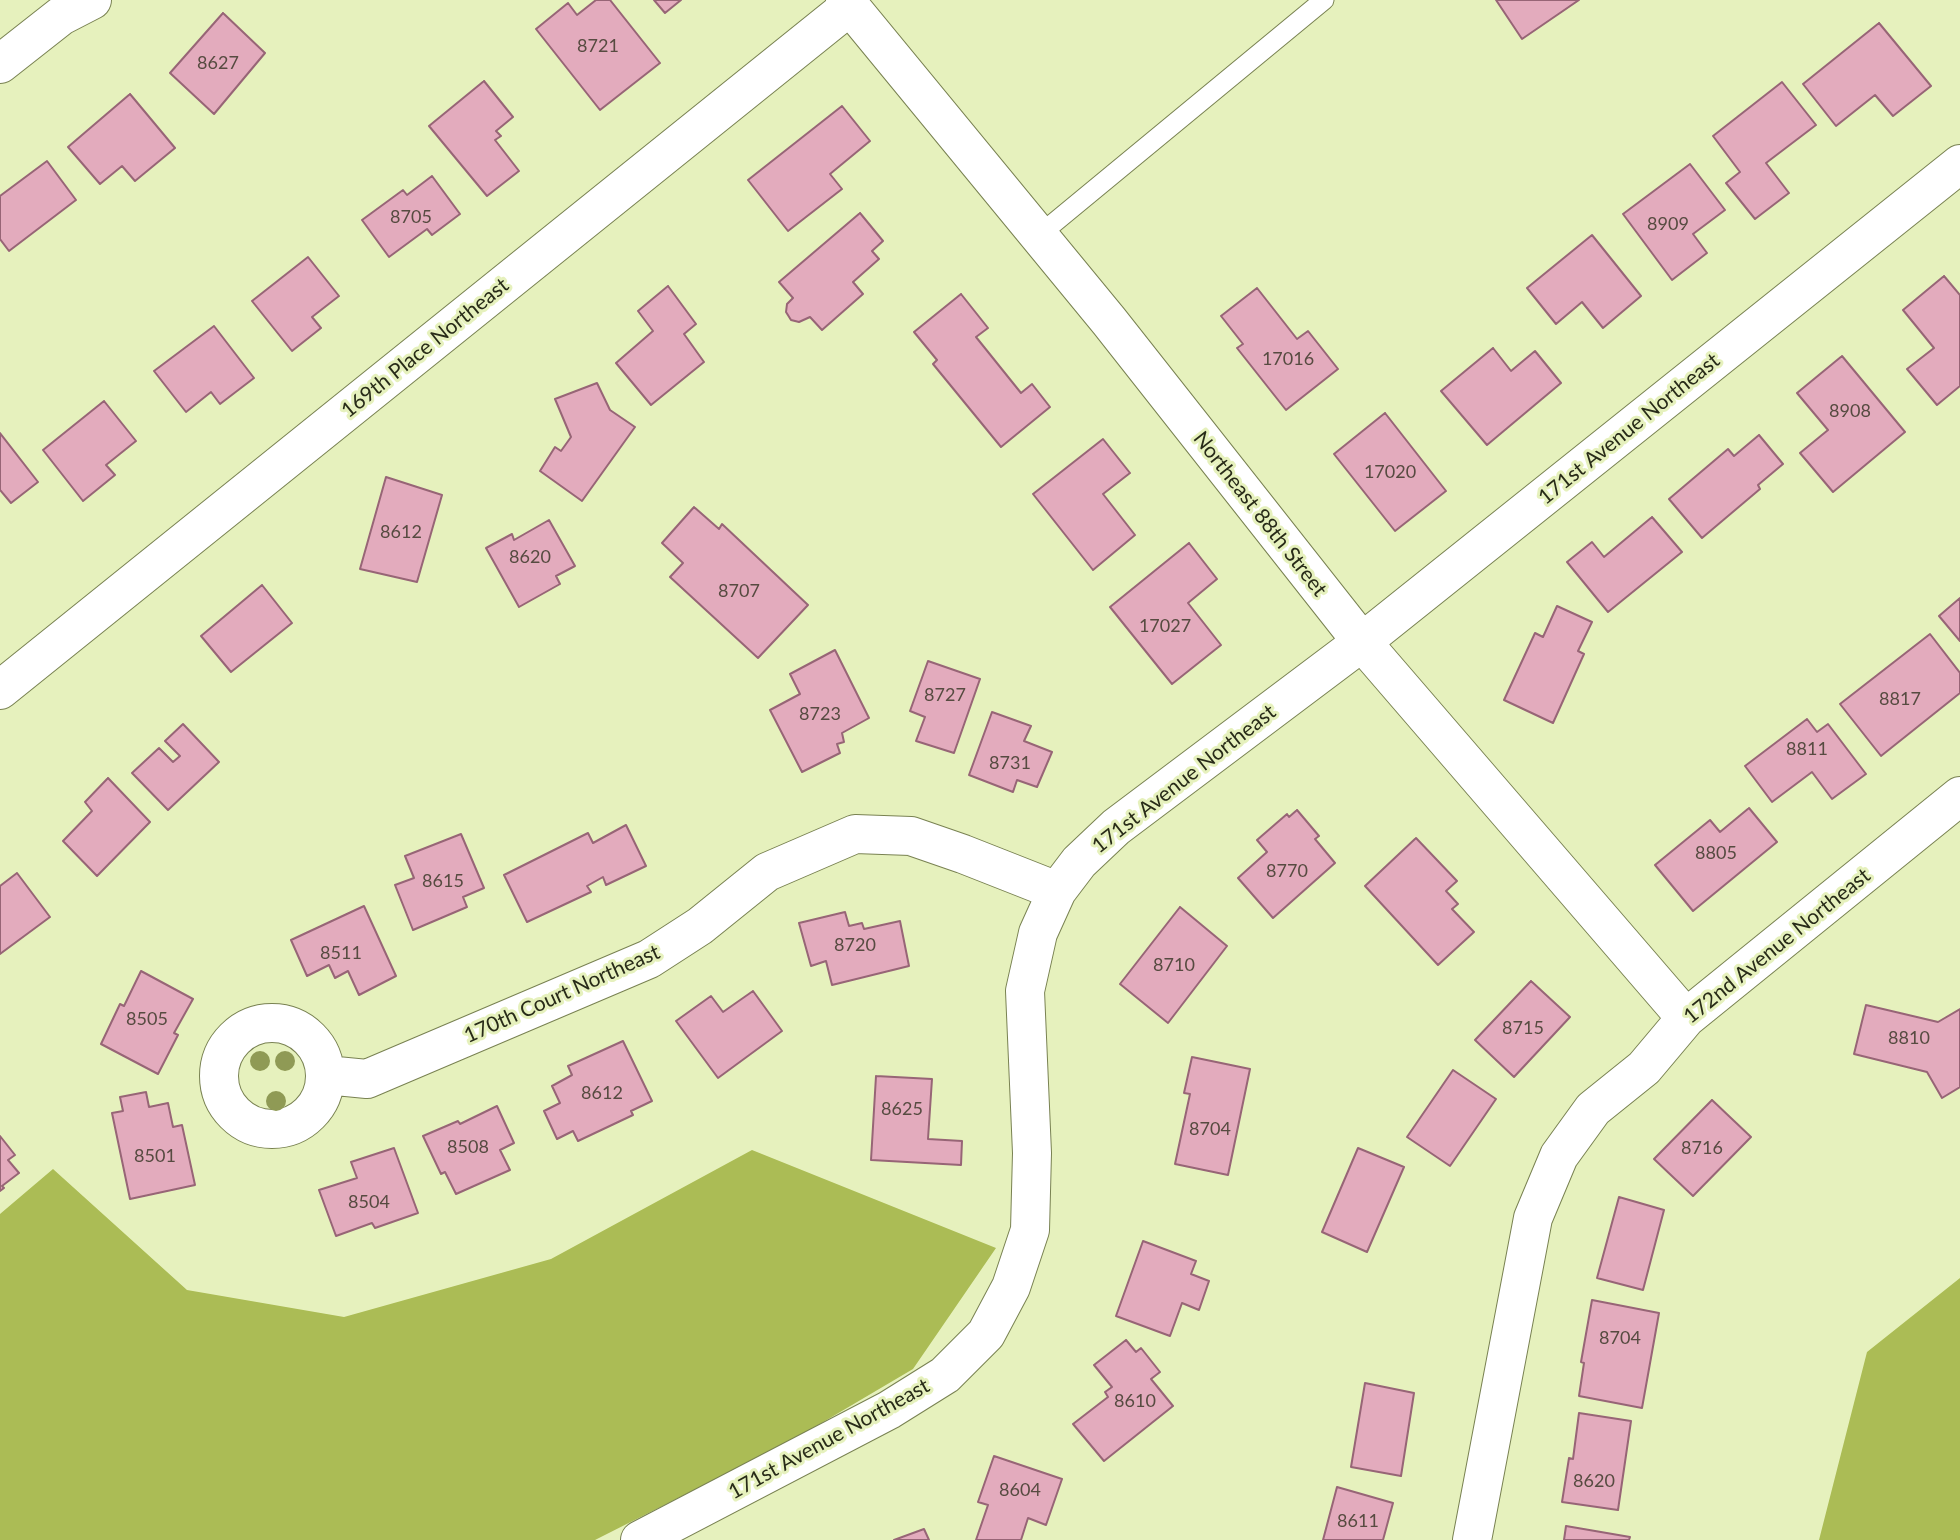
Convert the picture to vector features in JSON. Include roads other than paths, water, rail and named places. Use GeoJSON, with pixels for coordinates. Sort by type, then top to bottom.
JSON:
{"type":"FeatureCollection","features":[{"type":"Feature","properties":{"kind":"street"},"geometry":{"type":"LineString","coordinates":[[0,64],[61,16],[92,0]]}},
{"type":"Feature","properties":{"kind":"street","name":"Northeast 88th Street"},"geometry":{"type":"LineString","coordinates":[[847,3],[1109,321],[1362,642],[1686,1018]]}},
{"type":"Feature","properties":{"kind":"street","name":"169th Place Northeast"},"geometry":{"type":"LineString","coordinates":[[0,690],[847,3]]}},
{"type":"Feature","properties":{"kind":"street","name":"171st Avenue Northeast"},"geometry":{"type":"LineString","coordinates":[[640,1540],[889,1410],[945,1375],[986,1334],[1011,1287],[1030,1230],[1032,1153],[1025,992],[1038,933],[1056,891],[1079,862],[1116,827],[1362,642],[1960,164]]}},
{"type":"Feature","properties":{"kind":"street","name":"172nd Avenue Northeast"},"geometry":{"type":"LineString","coordinates":[[1472,1540],[1533,1218],[1559,1156],[1592,1109],[1644,1068],[1686,1018],[1960,796]]}},
{"type":"Feature","properties":{"kind":"street","name":"170th Court Northeast"},"geometry":{"type":"LineString","coordinates":[[326,1074],[367,1079],[649,959],[700,926],[767,872],[855,834],[911,836],[1056,891]]}},
{"type":"Feature","properties":{"kind":"lane"},"geometry":{"type":"LineString","coordinates":[[1038,236],[1324,0]]}}]}
